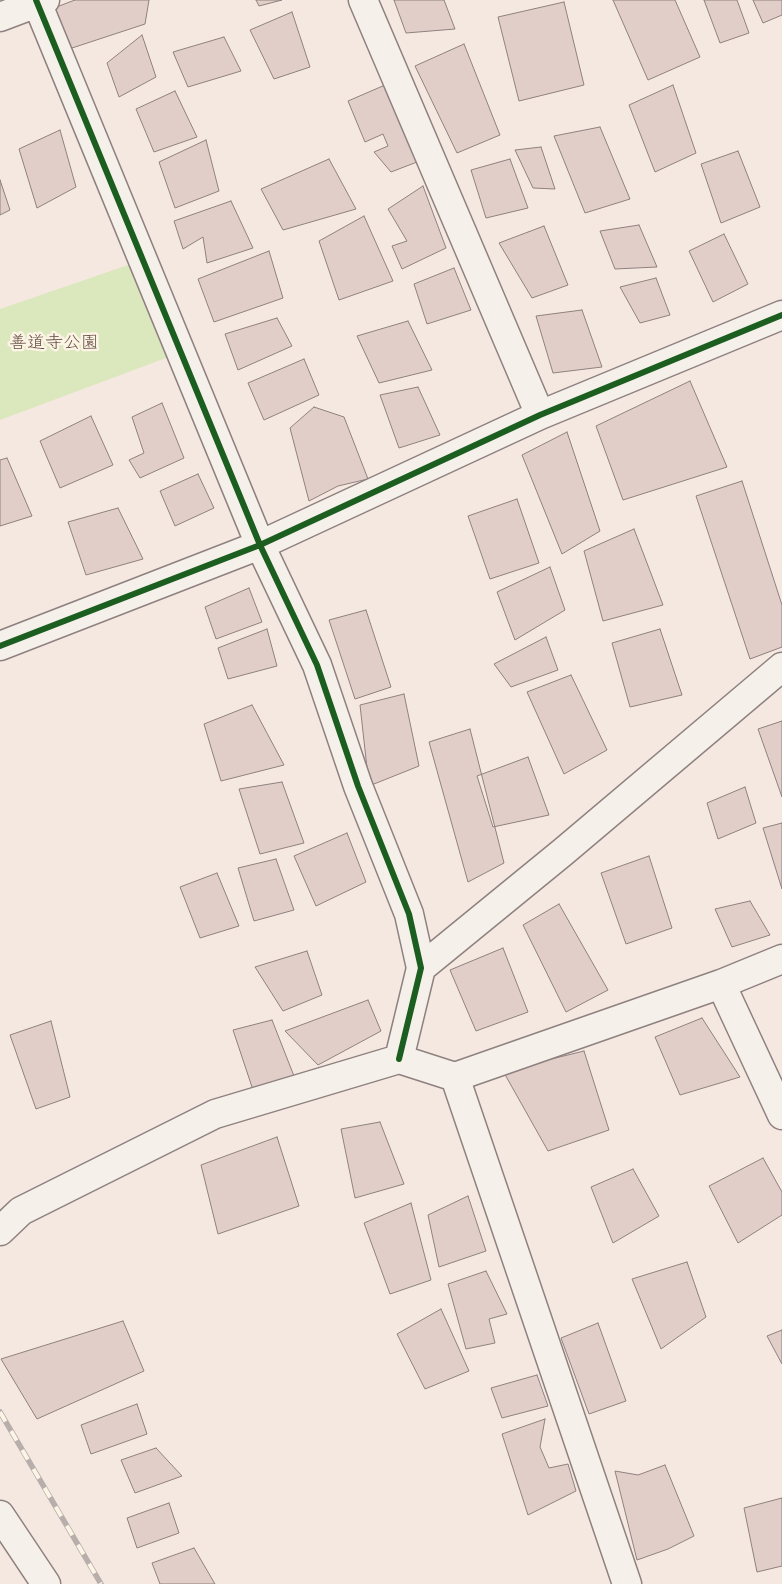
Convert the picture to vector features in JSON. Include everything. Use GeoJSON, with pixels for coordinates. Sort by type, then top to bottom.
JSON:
{"type":"FeatureCollection","features":[{"type":"Feature","properties":{"kind":"street"},"geometry":{"type":"LineString","coordinates":[[363,0],[540,415]]}},
{"type":"Feature","properties":{"kind":"street"},"geometry":{"type":"LineString","coordinates":[[0,18],[39,1],[260,544],[317,665],[358,786],[409,914],[421,968],[399,1059]]}},
{"type":"Feature","properties":{"kind":"street"},"geometry":{"type":"LineString","coordinates":[[0,646],[260,544],[540,415],[782,315]]}},
{"type":"Feature","properties":{"kind":"street"},"geometry":{"type":"LineString","coordinates":[[421,968],[563,852],[782,667]]}},
{"type":"Feature","properties":{"kind":"street"},"geometry":{"type":"LineString","coordinates":[[0,1231],[21,1211],[216,1114],[399,1059],[456,1077],[721,984],[782,959]]}},
{"type":"Feature","properties":{"kind":"street"},"geometry":{"type":"LineString","coordinates":[[721,984],[782,1115]]}},
{"type":"Feature","properties":{"kind":"street"},"geometry":{"type":"LineString","coordinates":[[456,1077],[627,1584]]}},
{"type":"Feature","properties":{"kind":"street"},"geometry":{"type":"LineString","coordinates":[[0,1515],[46,1584]]}},
{"type":"Feature","properties":{"kind":"green space","name":"善道寺公園"},"geometry":{"type":"Polygon","coordinates":[[[134,263],[174,355],[0,420],[0,309],[134,263]]]}},
{"type":"Feature","properties":{"kind":"building"},"geometry":{"type":"Polygon","coordinates":[[[75,0],[149,0],[145,24],[69,49],[51,9],[75,0]]]}},
{"type":"Feature","properties":{"kind":"building"},"geometry":{"type":"Polygon","coordinates":[[[256,0],[282,0],[259,6],[256,0]]]}},
{"type":"Feature","properties":{"kind":"building"},"geometry":{"type":"Polygon","coordinates":[[[394,0],[444,0],[455,29],[406,33],[394,0]]]}},
{"type":"Feature","properties":{"kind":"building"},"geometry":{"type":"Polygon","coordinates":[[[613,0],[675,0],[700,57],[648,80],[613,0]]]}},
{"type":"Feature","properties":{"kind":"building"},"geometry":{"type":"Polygon","coordinates":[[[704,0],[737,0],[749,33],[720,43],[704,0]]]}},
{"type":"Feature","properties":{"kind":"building"},"geometry":{"type":"Polygon","coordinates":[[[753,0],[782,0],[782,15],[763,23],[753,0]]]}},
{"type":"Feature","properties":{"kind":"building"},"geometry":{"type":"Polygon","coordinates":[[[564,2],[584,85],[519,101],[498,17],[564,2]]]}},
{"type":"Feature","properties":{"kind":"building"},"geometry":{"type":"Polygon","coordinates":[[[292,12],[310,67],[274,79],[250,30],[292,12]]]}},
{"type":"Feature","properties":{"kind":"building"},"geometry":{"type":"Polygon","coordinates":[[[142,35],[156,77],[119,97],[107,63],[142,35]]]}},
{"type":"Feature","properties":{"kind":"building"},"geometry":{"type":"Polygon","coordinates":[[[224,37],[241,71],[188,87],[173,52],[224,37]]]}},
{"type":"Feature","properties":{"kind":"building"},"geometry":{"type":"Polygon","coordinates":[[[464,44],[500,135],[457,153],[415,66],[464,44]]]}},
{"type":"Feature","properties":{"kind":"building"},"geometry":{"type":"Polygon","coordinates":[[[385,85],[417,162],[391,172],[374,152],[388,146],[383,134],[365,142],[348,101],[385,85]]]}},
{"type":"Feature","properties":{"kind":"building"},"geometry":{"type":"Polygon","coordinates":[[[673,85],[696,153],[655,172],[629,105],[673,85]]]}},
{"type":"Feature","properties":{"kind":"building"},"geometry":{"type":"Polygon","coordinates":[[[175,91],[197,137],[154,152],[136,109],[175,91]]]}},
{"type":"Feature","properties":{"kind":"building"},"geometry":{"type":"Polygon","coordinates":[[[600,127],[630,199],[585,213],[554,136],[600,127]]]}},
{"type":"Feature","properties":{"kind":"building"},"geometry":{"type":"Polygon","coordinates":[[[60,130],[76,187],[37,208],[19,149],[60,130]]]}},
{"type":"Feature","properties":{"kind":"building"},"geometry":{"type":"Polygon","coordinates":[[[206,140],[219,191],[175,208],[159,162],[206,140]]]}},
{"type":"Feature","properties":{"kind":"building"},"geometry":{"type":"Polygon","coordinates":[[[541,147],[555,189],[533,188],[515,150],[541,147]]]}},
{"type":"Feature","properties":{"kind":"building"},"geometry":{"type":"Polygon","coordinates":[[[738,151],[760,207],[721,223],[701,164],[738,151]]]}},
{"type":"Feature","properties":{"kind":"building"},"geometry":{"type":"Polygon","coordinates":[[[329,159],[356,209],[283,230],[261,189],[329,159]]]}},
{"type":"Feature","properties":{"kind":"building"},"geometry":{"type":"Polygon","coordinates":[[[510,159],[528,208],[486,218],[471,170],[510,159]]]}},
{"type":"Feature","properties":{"kind":"building"},"geometry":{"type":"Polygon","coordinates":[[[0,180],[10,210],[0,215],[0,180]]]}},
{"type":"Feature","properties":{"kind":"building"},"geometry":{"type":"Polygon","coordinates":[[[423,186],[446,248],[402,269],[392,246],[407,241],[388,209],[423,186]]]}},
{"type":"Feature","properties":{"kind":"building"},"geometry":{"type":"Polygon","coordinates":[[[231,201],[253,248],[207,263],[203,237],[183,249],[174,221],[231,201]]]}},
{"type":"Feature","properties":{"kind":"building"},"geometry":{"type":"Polygon","coordinates":[[[364,216],[393,281],[339,300],[319,241],[364,216]]]}},
{"type":"Feature","properties":{"kind":"building"},"geometry":{"type":"Polygon","coordinates":[[[639,225],[657,267],[615,269],[600,231],[639,225]]]}},
{"type":"Feature","properties":{"kind":"building"},"geometry":{"type":"Polygon","coordinates":[[[544,226],[568,285],[532,298],[499,243],[544,226]]]}},
{"type":"Feature","properties":{"kind":"building"},"geometry":{"type":"Polygon","coordinates":[[[724,234],[748,284],[713,302],[689,251],[724,234]]]}},
{"type":"Feature","properties":{"kind":"building"},"geometry":{"type":"Polygon","coordinates":[[[269,251],[283,298],[214,322],[198,279],[269,251]]]}},
{"type":"Feature","properties":{"kind":"building"},"geometry":{"type":"Polygon","coordinates":[[[454,268],[471,310],[427,324],[414,284],[454,268]]]}},
{"type":"Feature","properties":{"kind":"building"},"geometry":{"type":"Polygon","coordinates":[[[656,278],[670,315],[640,323],[620,287],[656,278]]]}},
{"type":"Feature","properties":{"kind":"building"},"geometry":{"type":"Polygon","coordinates":[[[582,310],[602,367],[553,373],[536,316],[582,310]]]}},
{"type":"Feature","properties":{"kind":"building"},"geometry":{"type":"Polygon","coordinates":[[[277,318],[292,346],[238,370],[225,334],[277,318]]]}},
{"type":"Feature","properties":{"kind":"building"},"geometry":{"type":"Polygon","coordinates":[[[408,321],[432,370],[379,383],[357,336],[408,321]]]}},
{"type":"Feature","properties":{"kind":"building"},"geometry":{"type":"Polygon","coordinates":[[[304,359],[319,395],[264,420],[248,383],[304,359]]]}},
{"type":"Feature","properties":{"kind":"building"},"geometry":{"type":"Polygon","coordinates":[[[690,381],[727,467],[623,500],[596,426],[690,381]]]}},
{"type":"Feature","properties":{"kind":"building"},"geometry":{"type":"Polygon","coordinates":[[[418,387],[440,435],[399,448],[380,395],[418,387]]]}},
{"type":"Feature","properties":{"kind":"building"},"geometry":{"type":"Polygon","coordinates":[[[162,403],[184,458],[140,478],[129,460],[144,453],[132,417],[162,403]]]}},
{"type":"Feature","properties":{"kind":"building"},"geometry":{"type":"Polygon","coordinates":[[[314,407],[344,417],[368,479],[338,486],[309,501],[290,428],[314,407]]]}},
{"type":"Feature","properties":{"kind":"building"},"geometry":{"type":"Polygon","coordinates":[[[91,416],[113,465],[60,488],[40,441],[91,416]]]}},
{"type":"Feature","properties":{"kind":"building"},"geometry":{"type":"Polygon","coordinates":[[[567,432],[600,531],[562,554],[522,455],[567,432]]]}},
{"type":"Feature","properties":{"kind":"building"},"geometry":{"type":"Polygon","coordinates":[[[7,458],[32,516],[0,526],[0,460],[7,458]]]}},
{"type":"Feature","properties":{"kind":"building"},"geometry":{"type":"Polygon","coordinates":[[[198,474],[214,508],[175,526],[160,491],[198,474]]]}},
{"type":"Feature","properties":{"kind":"building"},"geometry":{"type":"Polygon","coordinates":[[[742,481],[782,605],[782,647],[750,659],[696,496],[742,481]]]}},
{"type":"Feature","properties":{"kind":"building"},"geometry":{"type":"Polygon","coordinates":[[[517,499],[539,563],[490,579],[468,516],[517,499]]]}},
{"type":"Feature","properties":{"kind":"building"},"geometry":{"type":"Polygon","coordinates":[[[118,508],[143,559],[86,575],[68,522],[118,508]]]}},
{"type":"Feature","properties":{"kind":"building"},"geometry":{"type":"Polygon","coordinates":[[[634,529],[663,605],[603,621],[584,551],[634,529]]]}},
{"type":"Feature","properties":{"kind":"building"},"geometry":{"type":"Polygon","coordinates":[[[550,567],[565,610],[515,640],[497,592],[550,567]]]}},
{"type":"Feature","properties":{"kind":"building"},"geometry":{"type":"Polygon","coordinates":[[[249,588],[262,622],[216,639],[205,607],[249,588]]]}},
{"type":"Feature","properties":{"kind":"building"},"geometry":{"type":"Polygon","coordinates":[[[366,610],[391,687],[355,699],[329,620],[366,610]]]}},
{"type":"Feature","properties":{"kind":"building"},"geometry":{"type":"Polygon","coordinates":[[[267,629],[277,666],[228,679],[218,648],[267,629]]]}},
{"type":"Feature","properties":{"kind":"building"},"geometry":{"type":"Polygon","coordinates":[[[660,629],[682,695],[630,707],[612,643],[660,629]]]}},
{"type":"Feature","properties":{"kind":"building"},"geometry":{"type":"Polygon","coordinates":[[[546,637],[558,670],[511,687],[494,664],[546,637]]]}},
{"type":"Feature","properties":{"kind":"building"},"geometry":{"type":"Polygon","coordinates":[[[571,675],[607,750],[564,774],[527,692],[571,675]]]}},
{"type":"Feature","properties":{"kind":"building"},"geometry":{"type":"Polygon","coordinates":[[[404,694],[419,766],[369,786],[360,705],[404,694]]]}},
{"type":"Feature","properties":{"kind":"building"},"geometry":{"type":"Polygon","coordinates":[[[252,705],[284,765],[221,781],[204,724],[252,705]]]}},
{"type":"Feature","properties":{"kind":"building"},"geometry":{"type":"Polygon","coordinates":[[[782,721],[782,797],[758,729],[782,721]]]}},
{"type":"Feature","properties":{"kind":"building"},"geometry":{"type":"Polygon","coordinates":[[[470,729],[504,863],[468,882],[429,742],[470,729]]]}},
{"type":"Feature","properties":{"kind":"building"},"geometry":{"type":"Polygon","coordinates":[[[528,757],[549,815],[493,827],[477,776],[528,757]]]}},
{"type":"Feature","properties":{"kind":"building"},"geometry":{"type":"Polygon","coordinates":[[[282,782],[304,843],[260,854],[239,789],[282,782]]]}},
{"type":"Feature","properties":{"kind":"building"},"geometry":{"type":"Polygon","coordinates":[[[745,787],[756,823],[718,839],[707,803],[745,787]]]}},
{"type":"Feature","properties":{"kind":"building"},"geometry":{"type":"Polygon","coordinates":[[[782,823],[782,889],[763,828],[782,823]]]}},
{"type":"Feature","properties":{"kind":"building"},"geometry":{"type":"Polygon","coordinates":[[[347,833],[366,882],[316,906],[294,856],[347,833]]]}},
{"type":"Feature","properties":{"kind":"building"},"geometry":{"type":"Polygon","coordinates":[[[649,856],[672,928],[626,944],[601,873],[649,856]]]}},
{"type":"Feature","properties":{"kind":"building"},"geometry":{"type":"Polygon","coordinates":[[[276,859],[294,910],[254,921],[238,868],[276,859]]]}},
{"type":"Feature","properties":{"kind":"building"},"geometry":{"type":"Polygon","coordinates":[[[217,873],[239,926],[200,938],[180,887],[217,873]]]}},
{"type":"Feature","properties":{"kind":"building"},"geometry":{"type":"Polygon","coordinates":[[[750,901],[770,935],[732,947],[715,909],[750,901]]]}},
{"type":"Feature","properties":{"kind":"building"},"geometry":{"type":"Polygon","coordinates":[[[559,904],[608,990],[566,1012],[523,925],[559,904]]]}},
{"type":"Feature","properties":{"kind":"building"},"geometry":{"type":"Polygon","coordinates":[[[503,948],[528,1012],[476,1031],[450,970],[503,948]]]}},
{"type":"Feature","properties":{"kind":"building"},"geometry":{"type":"Polygon","coordinates":[[[307,951],[322,995],[283,1011],[255,967],[307,951]]]}},
{"type":"Feature","properties":{"kind":"building"},"geometry":{"type":"Polygon","coordinates":[[[368,1000],[381,1031],[318,1065],[285,1031],[368,1000]]]}},
{"type":"Feature","properties":{"kind":"building"},"geometry":{"type":"Polygon","coordinates":[[[702,1018],[740,1077],[680,1095],[655,1037],[702,1018]]]}},
{"type":"Feature","properties":{"kind":"building"},"geometry":{"type":"Polygon","coordinates":[[[272,1020],[294,1076],[254,1093],[233,1030],[272,1020]]]}},
{"type":"Feature","properties":{"kind":"building"},"geometry":{"type":"Polygon","coordinates":[[[51,1021],[70,1097],[36,1109],[10,1035],[51,1021]]]}},
{"type":"Feature","properties":{"kind":"building"},"geometry":{"type":"Polygon","coordinates":[[[584,1051],[609,1130],[548,1151],[503,1071],[584,1051]]]}},
{"type":"Feature","properties":{"kind":"building"},"geometry":{"type":"Polygon","coordinates":[[[380,1122],[404,1184],[355,1198],[341,1129],[380,1122]]]}},
{"type":"Feature","properties":{"kind":"building"},"geometry":{"type":"Polygon","coordinates":[[[277,1137],[299,1206],[218,1234],[201,1165],[277,1137]]]}},
{"type":"Feature","properties":{"kind":"building"},"geometry":{"type":"Polygon","coordinates":[[[763,1158],[782,1192],[782,1215],[738,1243],[709,1186],[763,1158]]]}},
{"type":"Feature","properties":{"kind":"building"},"geometry":{"type":"Polygon","coordinates":[[[633,1169],[659,1216],[613,1243],[591,1187],[633,1169]]]}},
{"type":"Feature","properties":{"kind":"building"},"geometry":{"type":"Polygon","coordinates":[[[468,1196],[486,1251],[439,1267],[428,1215],[468,1196]]]}},
{"type":"Feature","properties":{"kind":"building"},"geometry":{"type":"Polygon","coordinates":[[[411,1203],[431,1280],[390,1294],[364,1223],[411,1203]]]}},
{"type":"Feature","properties":{"kind":"building"},"geometry":{"type":"Polygon","coordinates":[[[687,1262],[706,1317],[661,1349],[632,1279],[687,1262]]]}},
{"type":"Feature","properties":{"kind":"building"},"geometry":{"type":"Polygon","coordinates":[[[486,1271],[507,1314],[489,1319],[495,1343],[466,1349],[448,1284],[486,1271]]]}},
{"type":"Feature","properties":{"kind":"building"},"geometry":{"type":"Polygon","coordinates":[[[441,1309],[469,1371],[425,1389],[397,1334],[441,1309]]]}},
{"type":"Feature","properties":{"kind":"building"},"geometry":{"type":"Polygon","coordinates":[[[123,1321],[144,1371],[37,1419],[1,1359],[123,1321]]]}},
{"type":"Feature","properties":{"kind":"building"},"geometry":{"type":"Polygon","coordinates":[[[598,1323],[626,1401],[589,1414],[561,1338],[598,1323]]]}},
{"type":"Feature","properties":{"kind":"building"},"geometry":{"type":"Polygon","coordinates":[[[782,1330],[782,1364],[767,1336],[782,1330]]]}},
{"type":"Feature","properties":{"kind":"building"},"geometry":{"type":"Polygon","coordinates":[[[537,1375],[548,1406],[502,1418],[491,1388],[537,1375]]]}},
{"type":"Feature","properties":{"kind":"building"},"geometry":{"type":"Polygon","coordinates":[[[137,1404],[147,1434],[91,1454],[81,1425],[137,1404]]]}},
{"type":"Feature","properties":{"kind":"building"},"geometry":{"type":"Polygon","coordinates":[[[545,1419],[540,1447],[549,1468],[568,1464],[576,1491],[528,1515],[502,1434],[545,1419]]]}},
{"type":"Feature","properties":{"kind":"building"},"geometry":{"type":"Polygon","coordinates":[[[156,1448],[182,1476],[135,1493],[121,1460],[156,1448]]]}},
{"type":"Feature","properties":{"kind":"building"},"geometry":{"type":"Polygon","coordinates":[[[665,1465],[694,1536],[668,1549],[637,1560],[615,1471],[638,1475],[665,1465]]]}},
{"type":"Feature","properties":{"kind":"building"},"geometry":{"type":"Polygon","coordinates":[[[782,1498],[782,1566],[757,1572],[744,1508],[782,1498]]]}},
{"type":"Feature","properties":{"kind":"building"},"geometry":{"type":"Polygon","coordinates":[[[169,1503],[179,1533],[137,1548],[127,1518],[169,1503]]]}},
{"type":"Feature","properties":{"kind":"building"},"geometry":{"type":"Polygon","coordinates":[[[194,1548],[215,1584],[160,1584],[152,1563],[194,1548]]]}},
{"type":"Feature","properties":{"kind":"railway"},"geometry":{"type":"LineString","coordinates":[[0,1412],[101,1584]]}},
{"type":"Feature","properties":{"kind":"cycle path"},"geometry":{"type":"LineString","coordinates":[[36,0],[260,545],[317,665],[358,786],[409,914],[421,968],[399,1059]]}},
{"type":"Feature","properties":{"kind":"cycle path"},"geometry":{"type":"LineString","coordinates":[[0,646],[260,545],[540,415],[782,315]]}}]}
